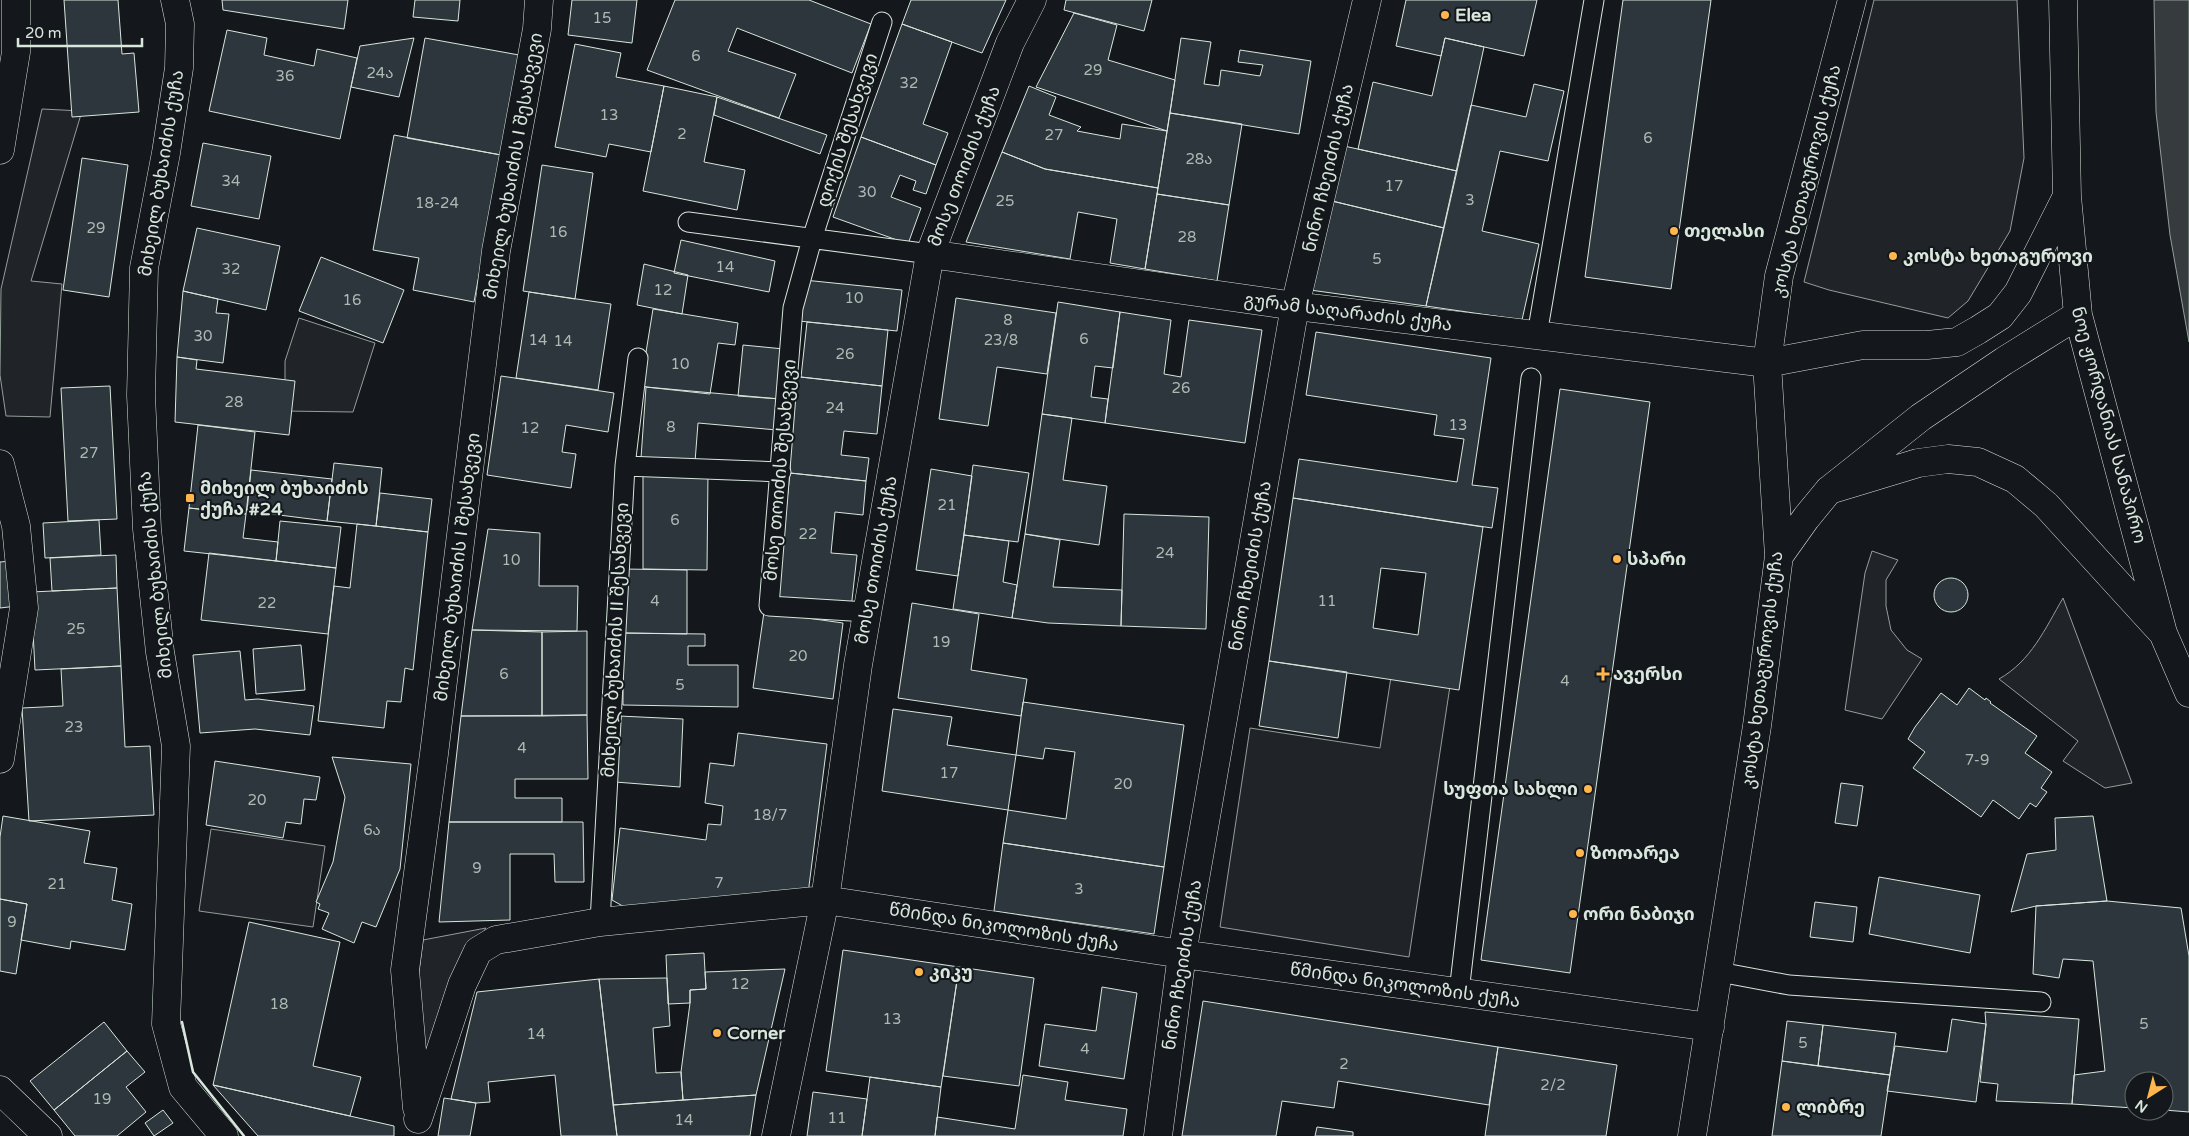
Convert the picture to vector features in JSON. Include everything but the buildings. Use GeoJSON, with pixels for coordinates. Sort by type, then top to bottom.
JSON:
{"type":"FeatureCollection","features":[{"type":"Feature","properties":{"kind":"street"},"geometry":{"type":"LineString","coordinates":[[0,150],[16,52],[16,0]]}},
{"type":"Feature","properties":{"kind":"street","name":"მიხეილ ბუხაიძის ქუჩა"},"geometry":{"type":"LineString","coordinates":[[174,0],[180,24],[179,68],[166,154],[144,268],[141,395],[147,529],[160,652],[176,746],[166,1024],[183,1087],[224,1136]]}},
{"type":"Feature","properties":{"kind":"street","name":"მიხეილ ბუხაიძის I შესახვევი"},"geometry":{"type":"LineString","coordinates":[[418,1128],[405,970],[436,744],[496,250],[537,29],[539,0]]}},
{"type":"Feature","properties":{"kind":"street","name":"მოსე თოიძის ქუჩა"},"geometry":{"type":"LineString","coordinates":[[776,1136],[825,900],[867,612],[930,254],[1010,43],[1032,0]]}},
{"type":"Feature","properties":{"kind":"street","name":"ნინო ჩხეიძის ქუჩა"},"geometry":{"type":"LineString","coordinates":[[1158,1136],[1182,954],[1295,306],[1367,0]]}},
{"type":"Feature","properties":{"kind":"street","name":"კოსტა ხეთაგუროვის ქუჩა"},"geometry":{"type":"LineString","coordinates":[[1692,1136],[1756,732],[1779,556],[1767,363],[1780,276],[1852,0]]}},
{"type":"Feature","properties":{"kind":"street","name":"ნოე ჟორდანიას სანაპირო"},"geometry":{"type":"LineString","coordinates":[[2063,0],[2067,196],[2078,315],[2164,634],[2189,693]]}},
{"type":"Feature","properties":{"kind":"street","name":"გურამ საღარაძის ქუჩა"},"geometry":{"type":"LineString","coordinates":[[930,254],[1295,306],[1767,363],[1863,346],[1927,346],[1957,342],[2000,316],[2018,293],[2067,196]]}},
{"type":"Feature","properties":{"kind":"street"},"geometry":{"type":"LineString","coordinates":[[1779,556],[1806,518],[1830,490],[1921,417],[2004,360],[2078,315]]}},
{"type":"Feature","properties":{"kind":"street"},"geometry":{"type":"LineString","coordinates":[[1830,490],[1918,463],[1948,459],[1978,462],[2015,479],[2046,505],[2164,634]]}},
{"type":"Feature","properties":{"kind":"street"},"geometry":{"type":"LineString","coordinates":[[0,464],[16,526],[24,608],[0,759]]}},
{"type":"Feature","properties":{"kind":"street","name":"წმინდა ნიკოლოზის ქუჩა"},"geometry":{"type":"LineString","coordinates":[[418,1128],[462,985],[478,951],[496,940],[600,922],[825,900],[1182,954],[1710,1027]]}},
{"type":"Feature","properties":{"kind":"street"},"geometry":{"type":"LineString","coordinates":[[0,1090],[48,1136]]}},
{"type":"Feature","properties":{"kind":"lane"},"geometry":{"type":"LineString","coordinates":[[1537,335],[1594,0]]}},
{"type":"Feature","properties":{"kind":"lane","name":"დოქის შესახვევი"},"geometry":{"type":"LineString","coordinates":[[812,239],[882,22]]}},
{"type":"Feature","properties":{"kind":"lane"},"geometry":{"type":"LineString","coordinates":[[688,222],[930,254]]}},
{"type":"Feature","properties":{"kind":"lane","name":"მოსე თოიძის შესახვევი"},"geometry":{"type":"LineString","coordinates":[[812,239],[793,308],[769,606],[867,612]]}},
{"type":"Feature","properties":{"kind":"lane","name":"მიხეილ ბუხაიძის II შესახვევი"},"geometry":{"type":"LineString","coordinates":[[600,922],[625,466],[638,358]]}},
{"type":"Feature","properties":{"kind":"lane"},"geometry":{"type":"LineString","coordinates":[[1459,992],[1531,378]]}},
{"type":"Feature","properties":{"kind":"lane"},"geometry":{"type":"LineString","coordinates":[[625,466],[781,472]]}},
{"type":"Feature","properties":{"kind":"lane"},"geometry":{"type":"LineString","coordinates":[[1719,972],[1789,985],[2041,1002]]}},
{"type":"Feature","properties":{"kind":"shaded area"},"geometry":{"type":"Polygon","coordinates":[[[1874,0],[2017,0],[2024,158],[2010,231],[1968,301],[1948,318],[1829,290],[1804,282],[1874,0]]]}},
{"type":"Feature","properties":{"kind":"shaded area"},"geometry":{"type":"Polygon","coordinates":[[[2154,0],[2189,0],[2189,342],[2170,235],[2156,112],[2154,0]]]}},
{"type":"Feature","properties":{"kind":"shaded area"},"geometry":{"type":"Polygon","coordinates":[[[42,109],[82,111],[31,281],[62,284],[50,417],[6,416],[0,375],[1,289],[42,109]]]}},
{"type":"Feature","properties":{"kind":"shaded area"},"geometry":{"type":"Polygon","coordinates":[[[299,318],[375,343],[353,412],[285,411],[285,361],[299,318]]]}},
{"type":"Feature","properties":{"kind":"shaded area"},"geometry":{"type":"Polygon","coordinates":[[[1872,551],[1898,560],[1886,580],[1886,606],[1891,630],[1907,650],[1922,659],[1882,719],[1845,710],[1865,573],[1872,551]]]}},
{"type":"Feature","properties":{"kind":"shaded area"},"geometry":{"type":"Polygon","coordinates":[[[2063,598],[2132,783],[2105,788],[2063,761],[2078,741],[1999,679],[2010,672],[2029,654],[2063,598]]]}},
{"type":"Feature","properties":{"kind":"shaded area"},"geometry":{"type":"Polygon","coordinates":[[[1391,677],[1450,686],[1409,957],[1220,927],[1250,728],[1380,748],[1391,677]]]}},
{"type":"Feature","properties":{"kind":"shaded area"},"geometry":{"type":"Polygon","coordinates":[[[211,829],[325,846],[313,927],[199,911],[211,829]]]}},
{"type":"Feature","properties":{"kind":"shaded area"},"geometry":{"type":"Polygon","coordinates":[[[486,928],[454,974],[421,1071],[417,988],[423,940],[486,928]]]}},
{"type":"Feature","properties":{"kind":"wall"},"geometry":{"type":"LineString","coordinates":[[182,1022],[193,1072],[244,1136]]}},
{"type":"Feature","properties":{"kind":"place","name":"Elea"},"geometry":{"type":"Point","coordinates":[1445,15]}},
{"type":"Feature","properties":{"kind":"place","name":"თელასი"},"geometry":{"type":"Point","coordinates":[1674,231]}},
{"type":"Feature","properties":{"kind":"place","name":"კოსტა ხეთაგუროვი"},"geometry":{"type":"Point","coordinates":[1893,256]}},
{"type":"Feature","properties":{"kind":"place","name":"მიხეილ ბუხაიძის ქუჩა #24"},"geometry":{"type":"Point","coordinates":[190,498]}},
{"type":"Feature","properties":{"kind":"place","name":"სპარი"},"geometry":{"type":"Point","coordinates":[1617,559]}},
{"type":"Feature","properties":{"kind":"place","name":"ავერსი"},"geometry":{"type":"Point","coordinates":[1603,674]}},
{"type":"Feature","properties":{"kind":"place","name":"სუფთა სახლი"},"geometry":{"type":"Point","coordinates":[1588,789]}},
{"type":"Feature","properties":{"kind":"place","name":"ზოოარეა"},"geometry":{"type":"Point","coordinates":[1580,853]}},
{"type":"Feature","properties":{"kind":"place","name":"ორი ნაბიჯი"},"geometry":{"type":"Point","coordinates":[1573,914]}},
{"type":"Feature","properties":{"kind":"place","name":"კიკუ"},"geometry":{"type":"Point","coordinates":[919,972]}},
{"type":"Feature","properties":{"kind":"place","name":"Corner"},"geometry":{"type":"Point","coordinates":[717,1033]}},
{"type":"Feature","properties":{"kind":"place","name":"ლიბრე"},"geometry":{"type":"Point","coordinates":[1786,1107]}}]}
